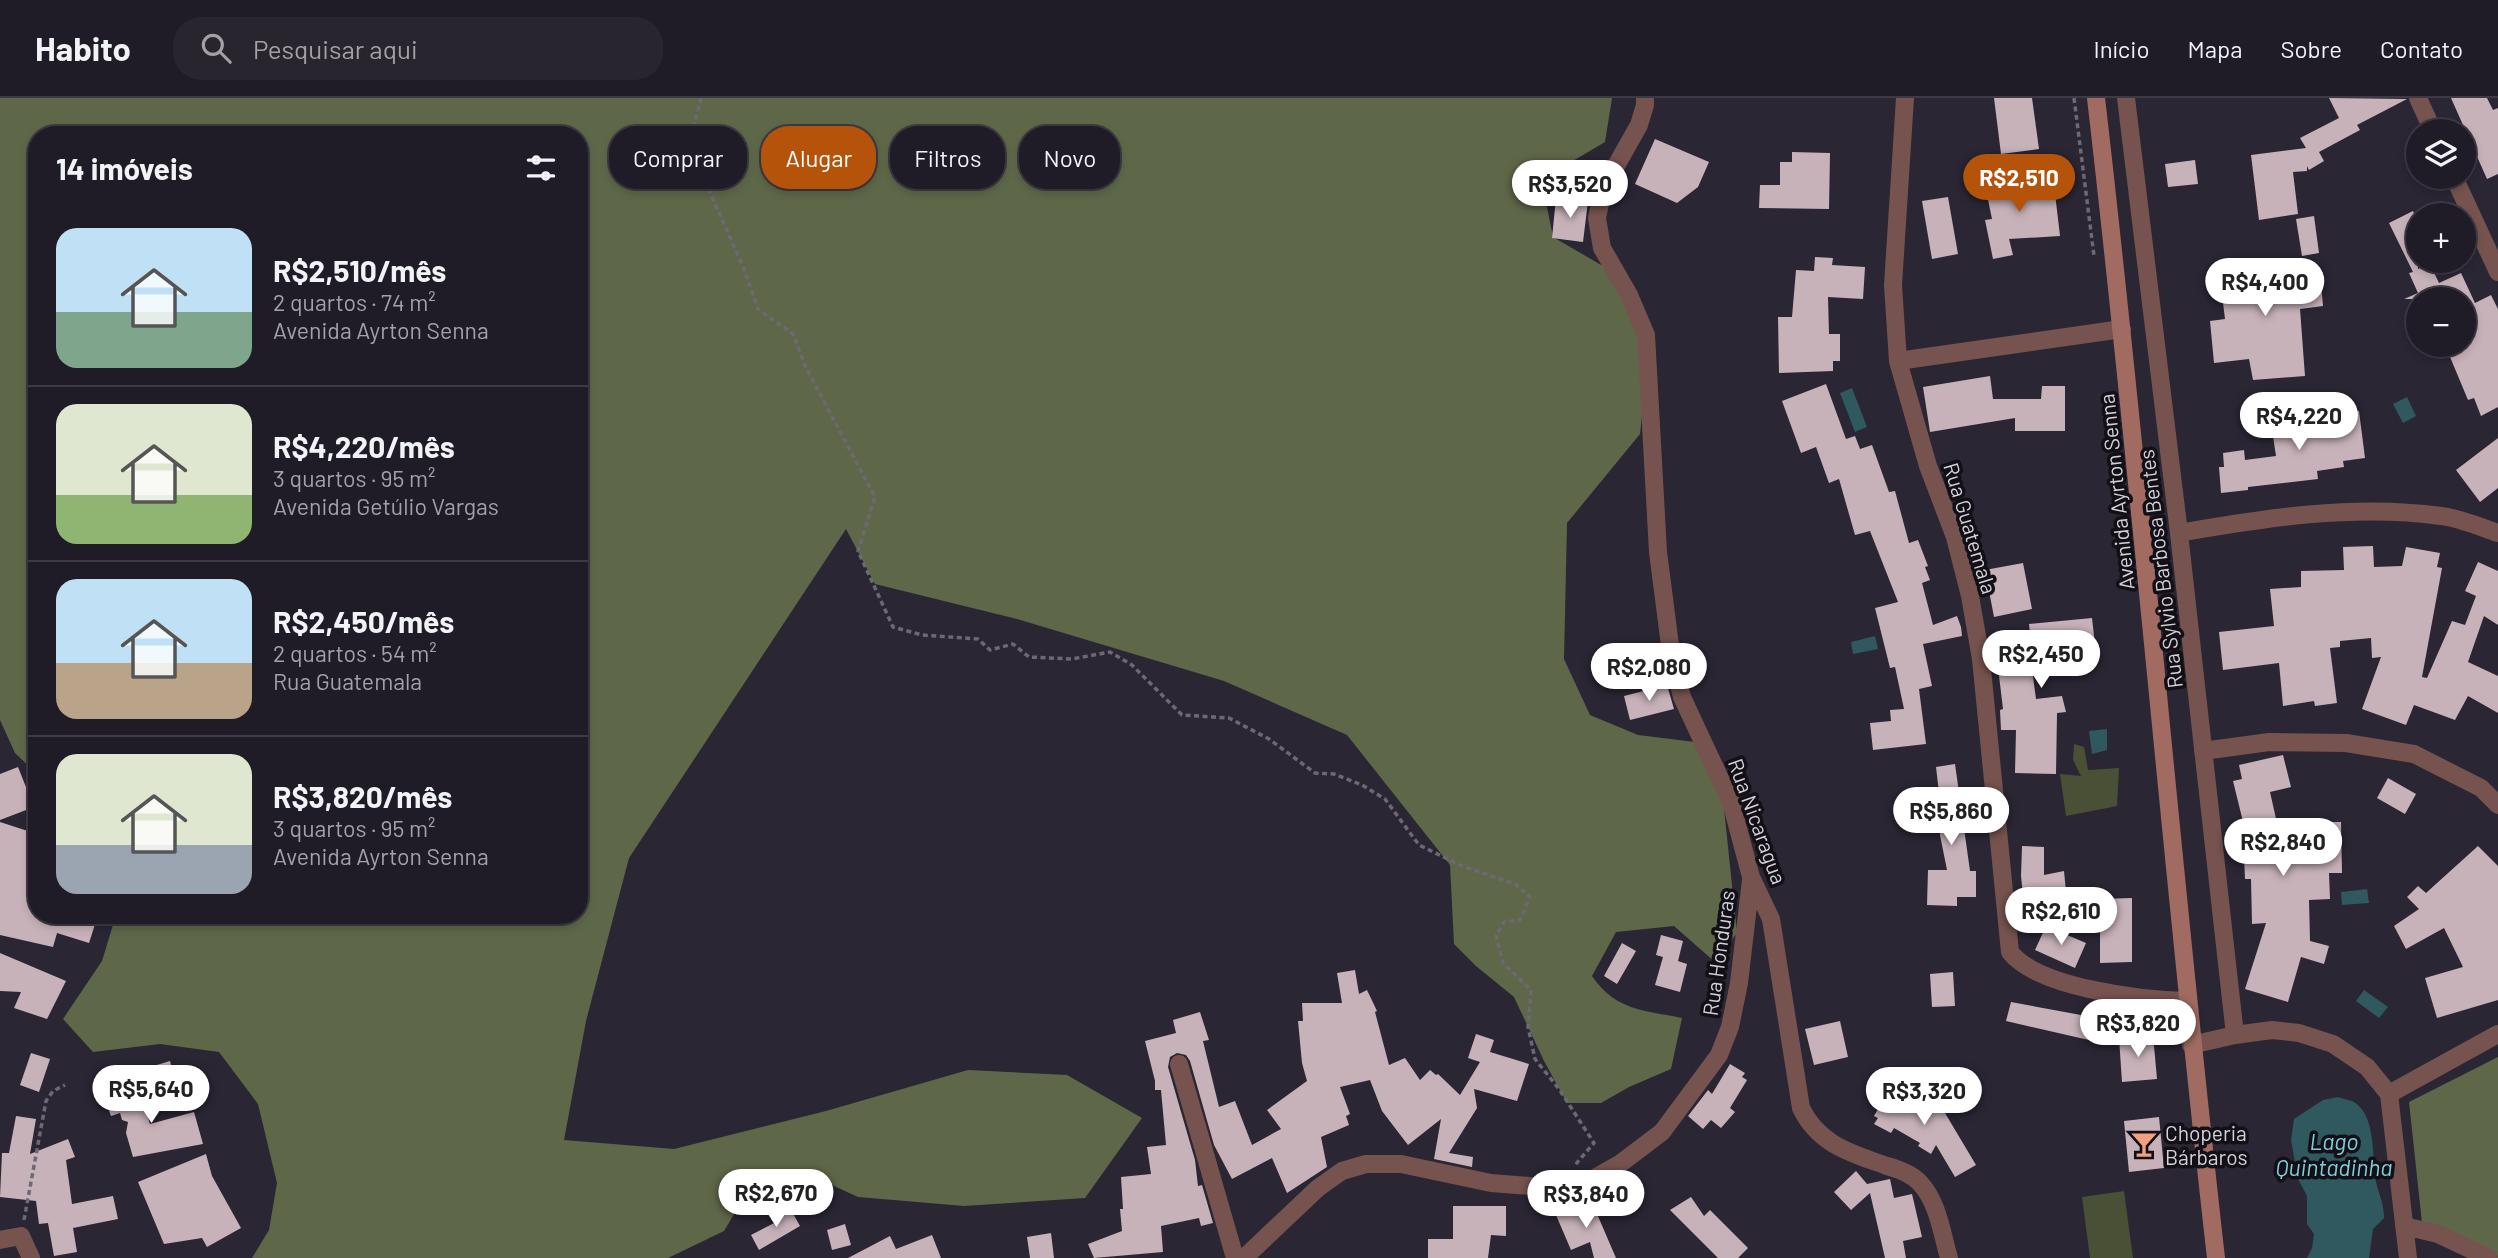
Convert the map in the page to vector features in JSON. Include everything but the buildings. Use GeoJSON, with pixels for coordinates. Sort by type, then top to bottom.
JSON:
{"type":"FeatureCollection","features":[{"type":"Feature","properties":{"kind":"main road","name":"Avenida Ayrton Senna"},"geometry":{"type":"LineString","coordinates":[[2096,98],[2122,329],[2191,1045],[2216,1258]]}},
{"type":"Feature","properties":{"kind":"street","name":"Rua Nicaragua"},"geometry":{"type":"LineString","coordinates":[[1645,98],[1639,125],[1603,190],[1597,218],[1602,248],[1629,295],[1646,334],[1657,539],[1671,653],[1682,697],[1731,803],[1751,877],[1771,919],[1801,1108],[1808,1123],[1820,1136],[1849,1152],[1901,1170],[1920,1182],[1931,1200],[1948,1258]]}},
{"type":"Feature","properties":{"kind":"street","name":"Rua Guatemala"},"geometry":{"type":"LineString","coordinates":[[1905,98],[1893,285],[1898,361],[1928,466],[1955,537],[1970,596],[1981,659],[2010,952],[2019,963],[2064,984],[2165,1001],[2187,1001]]}},
{"type":"Feature","properties":{"kind":"street","name":"Rua Sylvio Barbosa Bentes"},"geometry":{"type":"LineString","coordinates":[[2126,98],[2179,533],[2235,1034]]}},
{"type":"Feature","properties":{"kind":"street"},"geometry":{"type":"LineString","coordinates":[[2418,98],[2428,119]]}},
{"type":"Feature","properties":{"kind":"street"},"geometry":{"type":"LineString","coordinates":[[2460,189],[2498,272]]}},
{"type":"Feature","properties":{"kind":"street"},"geometry":{"type":"LineString","coordinates":[[1898,361],[2122,329]]}},
{"type":"Feature","properties":{"kind":"street"},"geometry":{"type":"LineString","coordinates":[[2179,533],[2269,517],[2365,510],[2444,516],[2498,533]]}},
{"type":"Feature","properties":{"kind":"street"},"geometry":{"type":"LineString","coordinates":[[2203,751],[2269,742],[2346,743],[2414,754],[2481,788],[2498,805]]}},
{"type":"Feature","properties":{"kind":"street","name":"Rua Honduras"},"geometry":{"type":"LineString","coordinates":[[1244,1258],[1318,1188],[1342,1171],[1366,1164],[1401,1164],[1491,1183],[1556,1188],[1591,1180],[1621,1163],[1662,1132],[1719,1055],[1730,1027],[1739,983],[1751,877]]}},
{"type":"Feature","properties":{"kind":"street"},"geometry":{"type":"LineString","coordinates":[[2191,1045],[2235,1034],[2272,1030],[2299,1033],[2333,1044],[2367,1067],[2389,1094],[2408,1258]]}},
{"type":"Feature","properties":{"kind":"street"},"geometry":{"type":"LineString","coordinates":[[2389,1094],[2498,1034]]}},
{"type":"Feature","properties":{"kind":"street"},"geometry":{"type":"LineString","coordinates":[[1179,1064],[1235,1258]]}},
{"type":"Feature","properties":{"kind":"street"},"geometry":{"type":"LineString","coordinates":[[2404,1226],[2438,1234],[2489,1258]]}},
{"type":"Feature","properties":{"kind":"street"},"geometry":{"type":"LineString","coordinates":[[0,1240],[21,1236],[32,1258]]}},
{"type":"Feature","properties":{"kind":"path"},"geometry":{"type":"LineString","coordinates":[[701,98],[694,125],[705,181],[744,269],[758,309],[793,334],[806,368],[875,497],[858,551],[893,627],[922,635],[978,639],[990,650],[1013,644],[1030,657],[1072,659],[1110,652],[1132,665],[1182,715],[1230,719],[1269,739],[1315,773],[1334,774],[1363,785],[1385,799],[1419,845],[1462,866],[1515,884],[1530,898],[1520,920],[1504,922],[1496,936],[1503,963],[1531,990],[1528,1027],[1535,1059],[1559,1089],[1594,1143],[1556,1188]]}},
{"type":"Feature","properties":{"kind":"path"},"geometry":{"type":"LineString","coordinates":[[21,1236],[46,1101],[52,1090],[65,1085]]}},
{"type":"Feature","properties":{"kind":"shaded area"},"geometry":{"type":"Polygon","coordinates":[[[0,98],[1612,98],[1605,142],[1561,168],[1545,197],[1553,237],[1615,273],[1649,351],[1640,434],[1567,523],[1564,659],[1590,715],[1638,735],[1695,742],[1723,799],[1737,933],[1715,962],[1674,926],[1616,932],[1592,976],[1601,988],[1621,1003],[1682,1018],[1671,1069],[1629,1087],[1601,1103],[1567,1103],[1514,997],[1454,944],[1450,865],[1347,735],[1224,681],[1017,619],[875,584],[846,529],[629,858],[586,1021],[564,1140],[674,1149],[826,1111],[968,1070],[1067,1075],[1142,1118],[1085,1198],[964,1206],[858,1197],[799,1170],[743,1199],[724,1231],[668,1258],[252,1258],[269,1230],[277,1183],[258,1104],[219,1052],[160,1044],[93,1052],[63,1019],[102,961],[113,924],[588,924],[588,126],[28,126],[28,765],[15,753],[0,720],[0,98]]]}},
{"type":"Feature","properties":{"kind":"shaded area"},"geometry":{"type":"Polygon","coordinates":[[[2074,744],[2084,747],[2088,770],[2119,768],[2117,806],[2066,816],[2060,774],[2081,776],[2073,760],[2074,744]]]}},
{"type":"Feature","properties":{"kind":"shaded area"},"geometry":{"type":"Polygon","coordinates":[[[2498,1057],[2498,1256],[2422,1223],[2409,1102],[2498,1057]]]}},
{"type":"Feature","properties":{"kind":"shaded area"},"geometry":{"type":"Polygon","coordinates":[[[2124,1191],[2133,1258],[2090,1258],[2082,1197],[2124,1191]]]}},
{"type":"Feature","properties":{"kind":"water"},"geometry":{"type":"Polygon","coordinates":[[[1852,388],[1867,427],[1855,432],[1840,393],[1852,388]]]}},
{"type":"Feature","properties":{"kind":"water"},"geometry":{"type":"Polygon","coordinates":[[[2407,397],[2416,416],[2403,423],[2393,404],[2407,397]]]}},
{"type":"Feature","properties":{"kind":"water"},"geometry":{"type":"Polygon","coordinates":[[[1875,636],[1878,649],[1853,654],[1851,642],[1875,636]]]}},
{"type":"Feature","properties":{"kind":"water"},"geometry":{"type":"Polygon","coordinates":[[[2107,729],[2107,750],[2092,754],[2089,731],[2107,729]]]}},
{"type":"Feature","properties":{"kind":"water"},"geometry":{"type":"Polygon","coordinates":[[[2367,889],[2369,903],[2342,905],[2341,892],[2367,889]]]}},
{"type":"Feature","properties":{"kind":"water"},"geometry":{"type":"Polygon","coordinates":[[[2364,990],[2388,1007],[2379,1018],[2356,1001],[2364,990]]]}},
{"type":"Feature","properties":{"kind":"water","name":"Lago Quintadinha"},"geometry":{"type":"Polygon","coordinates":[[[2338,1097],[2354,1102],[2367,1118],[2384,1218],[2373,1229],[2369,1258],[2307,1258],[2314,1234],[2307,1224],[2307,1196],[2298,1179],[2291,1140],[2294,1119],[2323,1100],[2338,1097]]]}},
{"type":"Feature","properties":{"kind":"place","name":"Choperia Bárbaros"},"geometry":{"type":"Point","coordinates":[2144,1144]}}]}
